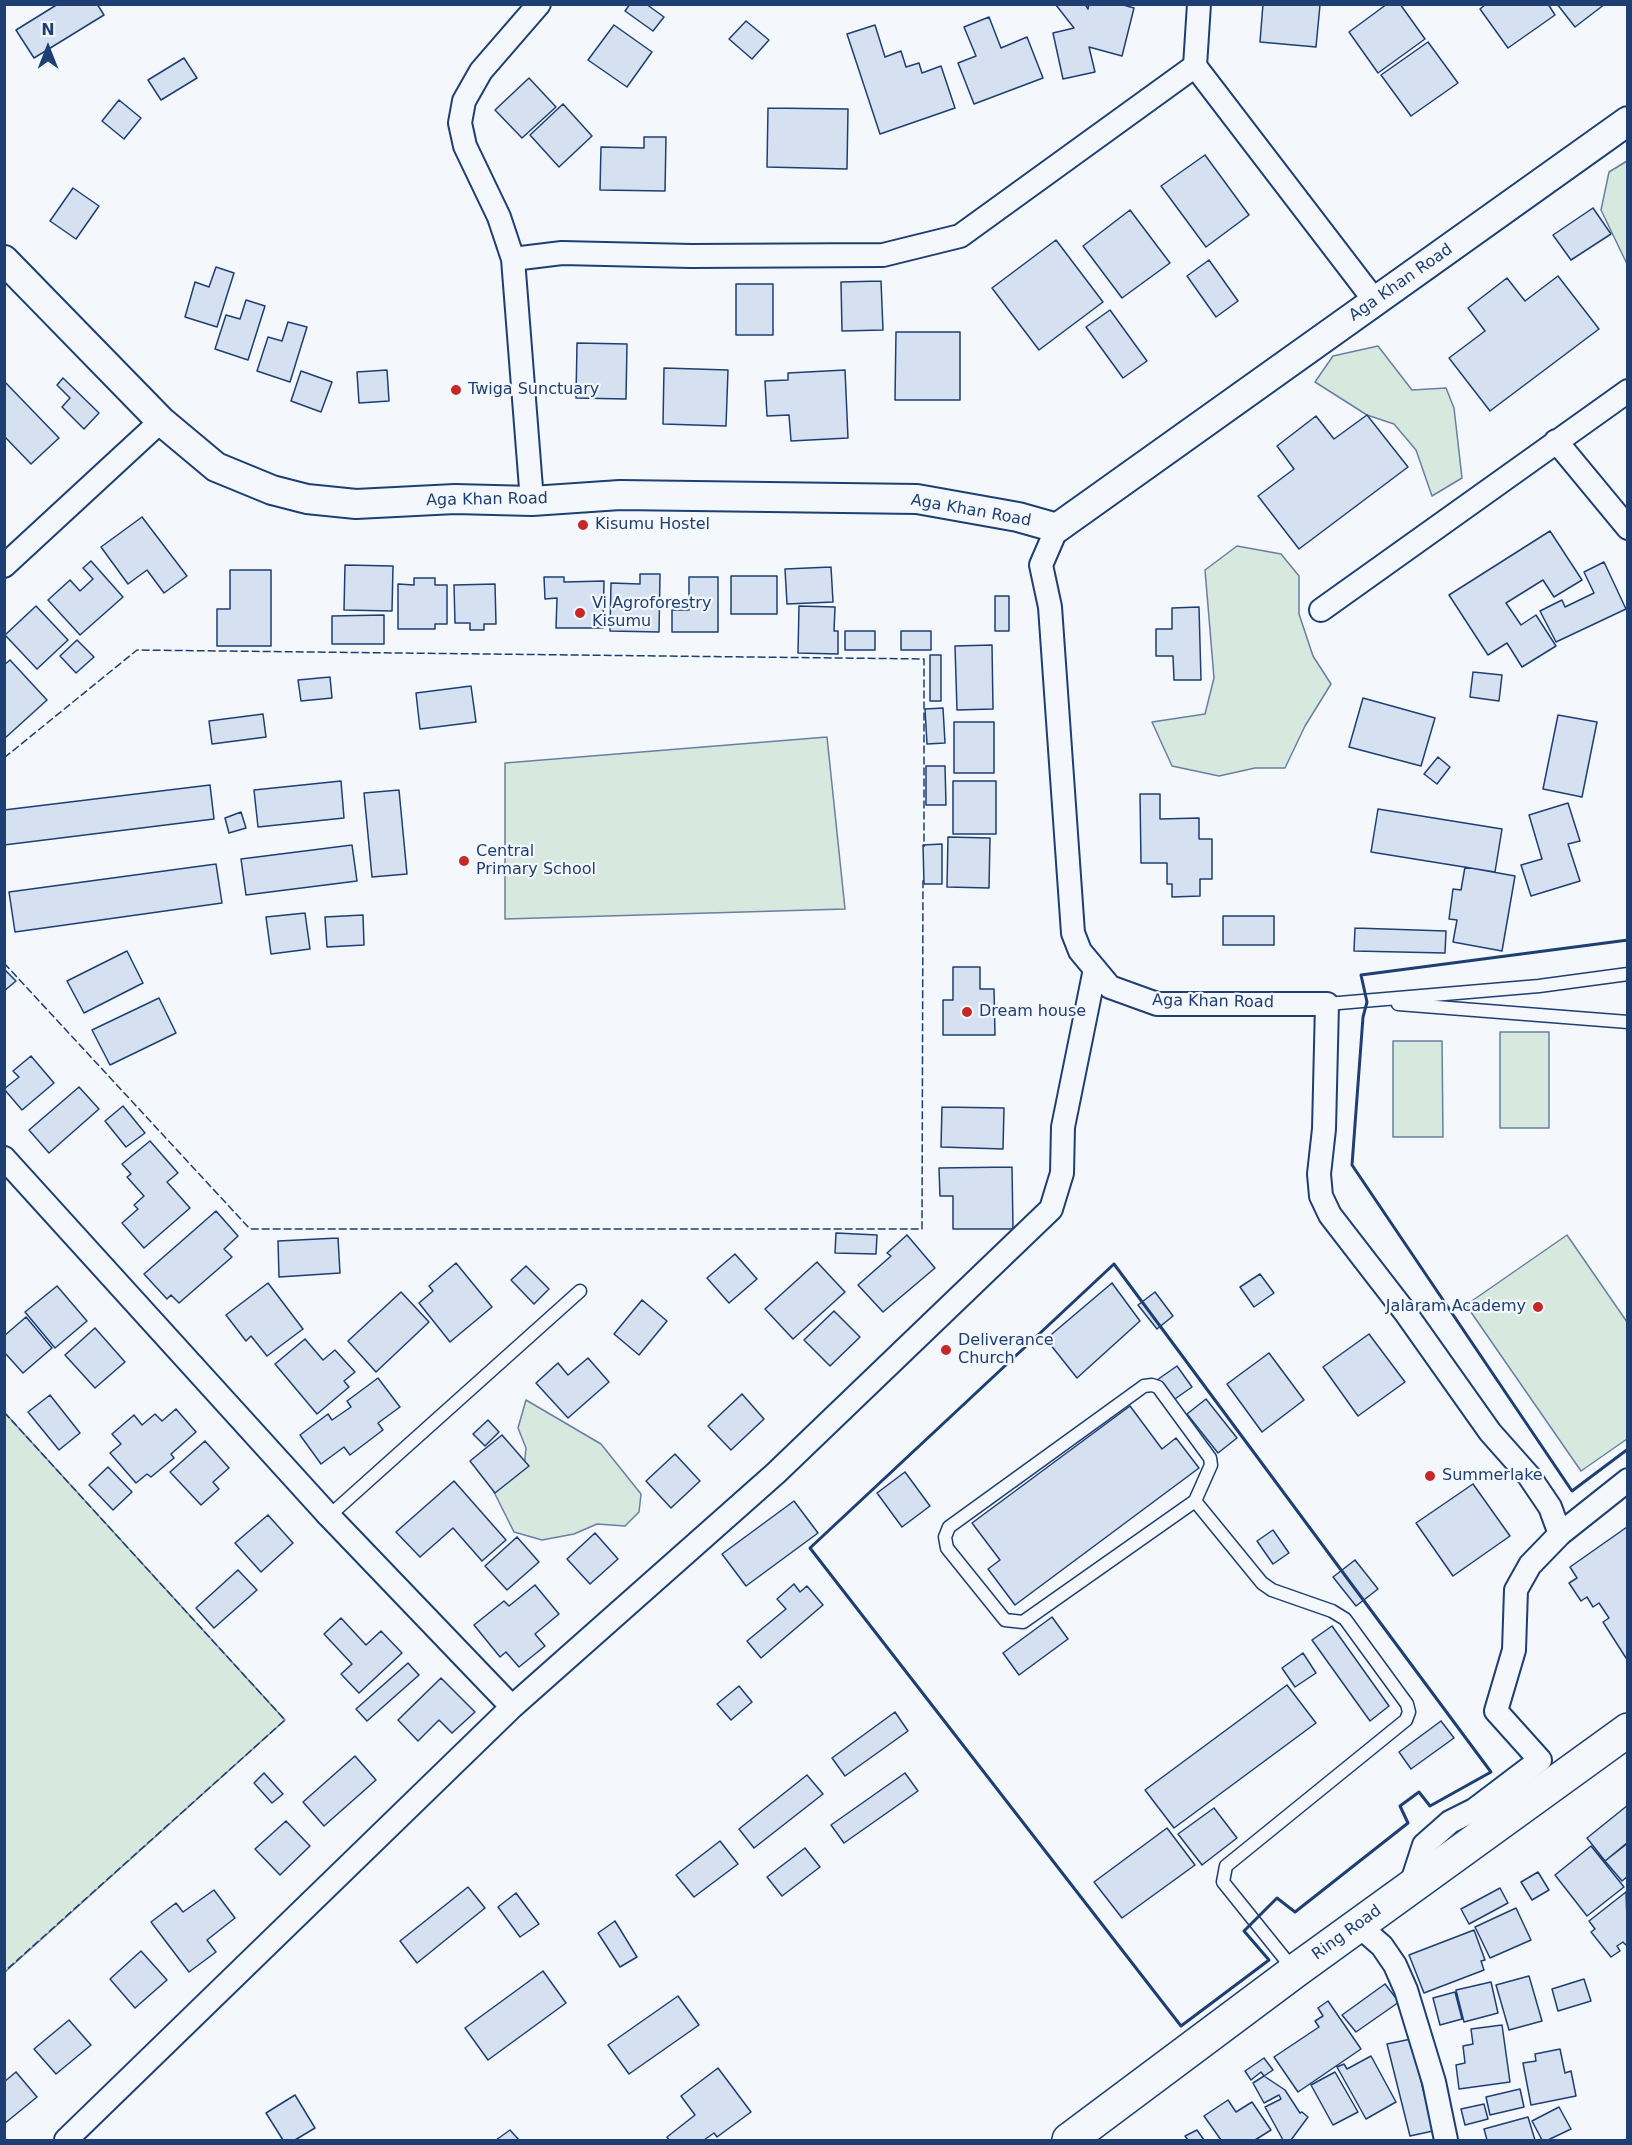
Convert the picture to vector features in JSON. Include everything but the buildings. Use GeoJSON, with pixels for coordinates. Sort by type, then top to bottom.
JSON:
{"type":"FeatureCollection","features":[{"type":"Feature","properties":{"kind":"main road","name":"Ring Road"},"geometry":{"type":"LineString","coordinates":[[1069,2140],[1295,1971],[1628,1730]]}},
{"type":"Feature","properties":{"kind":"street"},"geometry":{"type":"LineString","coordinates":[[532,501],[513,259],[499,217],[465,146],[460,123],[464,102],[481,71],[539,4]]}},
{"type":"Feature","properties":{"kind":"street"},"geometry":{"type":"LineString","coordinates":[[1199,4],[1195,66],[1375,301]]}},
{"type":"Feature","properties":{"kind":"street"},"geometry":{"type":"LineString","coordinates":[[513,259],[562,254],[883,255],[922,247],[960,236],[1195,66]]}},
{"type":"Feature","properties":{"kind":"street","name":"Aga Khan Road"},"geometry":{"type":"LineString","coordinates":[[1327,1004],[1157,1004],[1110,987],[1080,951],[1074,933],[1050,607],[1041,565],[1057,528],[1628,122]]}},
{"type":"Feature","properties":{"kind":"street","name":"Aga Khan Road"},"geometry":{"type":"LineString","coordinates":[[4,260],[161,421],[216,467],[272,490],[307,499],[356,504],[455,499],[532,501],[620,495],[916,499],[1018,517],[1057,528]]}},
{"type":"Feature","properties":{"kind":"street"},"geometry":{"type":"LineString","coordinates":[[1321,610],[1628,391]]}},
{"type":"Feature","properties":{"kind":"street"},"geometry":{"type":"LineString","coordinates":[[4,566],[161,421]]}},
{"type":"Feature","properties":{"kind":"street"},"geometry":{"type":"LineString","coordinates":[[1556,441],[1628,528]]}},
{"type":"Feature","properties":{"kind":"street"},"geometry":{"type":"LineString","coordinates":[[66,2140],[512,1707],[776,1473],[1051,1209],[1062,1173],[1063,1127],[1095,969]]}},
{"type":"Feature","properties":{"kind":"street"},"geometry":{"type":"LineString","coordinates":[[1327,1004],[1324,1129],[1319,1174],[1321,1196],[1330,1215],[1405,1312],[1490,1431],[1529,1476],[1550,1507],[1560,1534]]}},
{"type":"Feature","properties":{"kind":"street"},"geometry":{"type":"LineString","coordinates":[[4,1158],[329,1516],[512,1707]]}},
{"type":"Feature","properties":{"kind":"street"},"geometry":{"type":"LineString","coordinates":[[1410,1888],[1424,1845],[1450,1822],[1474,1810],[1539,1760],[1496,1711],[1514,1650],[1516,1590],[1530,1565],[1560,1534],[1628,1480]]}},
{"type":"Feature","properties":{"kind":"street"},"geometry":{"type":"LineString","coordinates":[[1358,1925],[1382,1946],[1395,1965],[1406,1990],[1434,2082],[1446,2140]]}},
{"type":"Feature","properties":{"kind":"lane"},"geometry":{"type":"LineString","coordinates":[[1327,1004],[1539,986],[1628,974]]}},
{"type":"Feature","properties":{"kind":"lane"},"geometry":{"type":"LineString","coordinates":[[1367,1002],[1628,1022]]}},
{"type":"Feature","properties":{"kind":"lane"},"geometry":{"type":"LineString","coordinates":[[329,1516],[580,1291]]}},
{"type":"Feature","properties":{"kind":"lane"},"geometry":{"type":"LineString","coordinates":[[1144,1386],[1158,1387],[1210,1458],[1211,1465],[1195,1501],[1023,1622],[1005,1620],[947,1548],[945,1537],[949,1527],[1144,1386]]}},
{"type":"Feature","properties":{"kind":"lane"},"geometry":{"type":"LineString","coordinates":[[1195,1501],[1262,1583],[1272,1590],[1332,1611],[1345,1619],[1407,1704],[1409,1712],[1406,1720],[1226,1866],[1223,1882],[1295,1971]]}},
{"type":"Feature","properties":{"kind":"shaded area"},"geometry":{"type":"Polygon","coordinates":[[[1627,161],[1627,264],[1601,210],[1609,172],[1627,161]]]}},
{"type":"Feature","properties":{"kind":"shaded area"},"geometry":{"type":"Polygon","coordinates":[[[1378,346],[1412,390],[1446,388],[1454,408],[1462,478],[1432,496],[1416,450],[1394,424],[1367,415],[1315,382],[1333,356],[1378,346]]]}},
{"type":"Feature","properties":{"kind":"shaded area"},"geometry":{"type":"Polygon","coordinates":[[[1237,546],[1281,554],[1299,576],[1299,614],[1313,656],[1331,684],[1305,726],[1285,768],[1255,768],[1219,776],[1172,766],[1152,722],[1205,714],[1214,678],[1205,570],[1237,546]]]}},
{"type":"Feature","properties":{"kind":"shaded area"},"geometry":{"type":"Polygon","coordinates":[[[827,737],[845,909],[505,919],[505,763],[827,737]]]}},
{"type":"Feature","properties":{"kind":"shaded area"},"geometry":{"type":"Polygon","coordinates":[[[1500,1032],[1549,1032],[1549,1128],[1500,1128],[1500,1032]]]}},
{"type":"Feature","properties":{"kind":"shaded area"},"geometry":{"type":"Polygon","coordinates":[[[1393,1041],[1442,1041],[1443,1137],[1393,1137],[1393,1041]]]}},
{"type":"Feature","properties":{"kind":"shaded area"},"geometry":{"type":"Polygon","coordinates":[[[1567,1235],[1627,1322],[1627,1439],[1581,1471],[1466,1305],[1567,1235]]]}},
{"type":"Feature","properties":{"kind":"shaded area"},"geometry":{"type":"Polygon","coordinates":[[[526,1400],[601,1444],[641,1494],[639,1512],[625,1526],[597,1524],[574,1534],[542,1540],[514,1532],[492,1488],[524,1468],[526,1448],[518,1428],[526,1400]]]}},
{"type":"Feature","properties":{"kind":"shaded area"},"geometry":{"type":"Polygon","coordinates":[[[5,1413],[285,1720],[4,1972],[5,1413]]]}},
{"type":"Feature","properties":{"kind":"fence"},"geometry":{"type":"LineString","coordinates":[[4,758],[137,650],[924,659],[924,847]]}},
{"type":"Feature","properties":{"kind":"fence"},"geometry":{"type":"LineString","coordinates":[[4,963],[250,1229],[922,1229],[923,880]]}},
{"type":"Feature","properties":{"kind":"fence"},"geometry":{"type":"LineString","coordinates":[[4,1412],[285,1720],[4,1972]]}},
{"type":"Feature","properties":{"kind":"wall"},"geometry":{"type":"LineString","coordinates":[[1628,940],[1361,975],[1367,1002],[1363,1017],[1352,1165],[1572,1491],[1628,1449]]}},
{"type":"Feature","properties":{"kind":"wall"},"geometry":{"type":"LineString","coordinates":[[1114,1264],[1491,1772],[1430,1806],[1419,1792],[1400,1806],[1408,1823],[1295,1912],[1277,1898],[1244,1931],[1269,1960],[1181,2026],[810,1548],[1114,1264]]}},
{"type":"Feature","properties":{"kind":"place","name":"Twiga Sunctuary"},"geometry":{"type":"Point","coordinates":[456,390]}},
{"type":"Feature","properties":{"kind":"place","name":"Kisumu Hostel"},"geometry":{"type":"Point","coordinates":[583,525]}},
{"type":"Feature","properties":{"kind":"place","name":"Vi Agroforestry Kisumu"},"geometry":{"type":"Point","coordinates":[580,613]}},
{"type":"Feature","properties":{"kind":"place","name":"Central Primary School"},"geometry":{"type":"Point","coordinates":[464,861]}},
{"type":"Feature","properties":{"kind":"place","name":"Dream house"},"geometry":{"type":"Point","coordinates":[967,1012]}},
{"type":"Feature","properties":{"kind":"place","name":"Jalaram Academy"},"geometry":{"type":"Point","coordinates":[1538,1307]}},
{"type":"Feature","properties":{"kind":"place","name":"Deliverance Church"},"geometry":{"type":"Point","coordinates":[946,1350]}},
{"type":"Feature","properties":{"kind":"place","name":"Summerlake"},"geometry":{"type":"Point","coordinates":[1430,1476]}}]}
